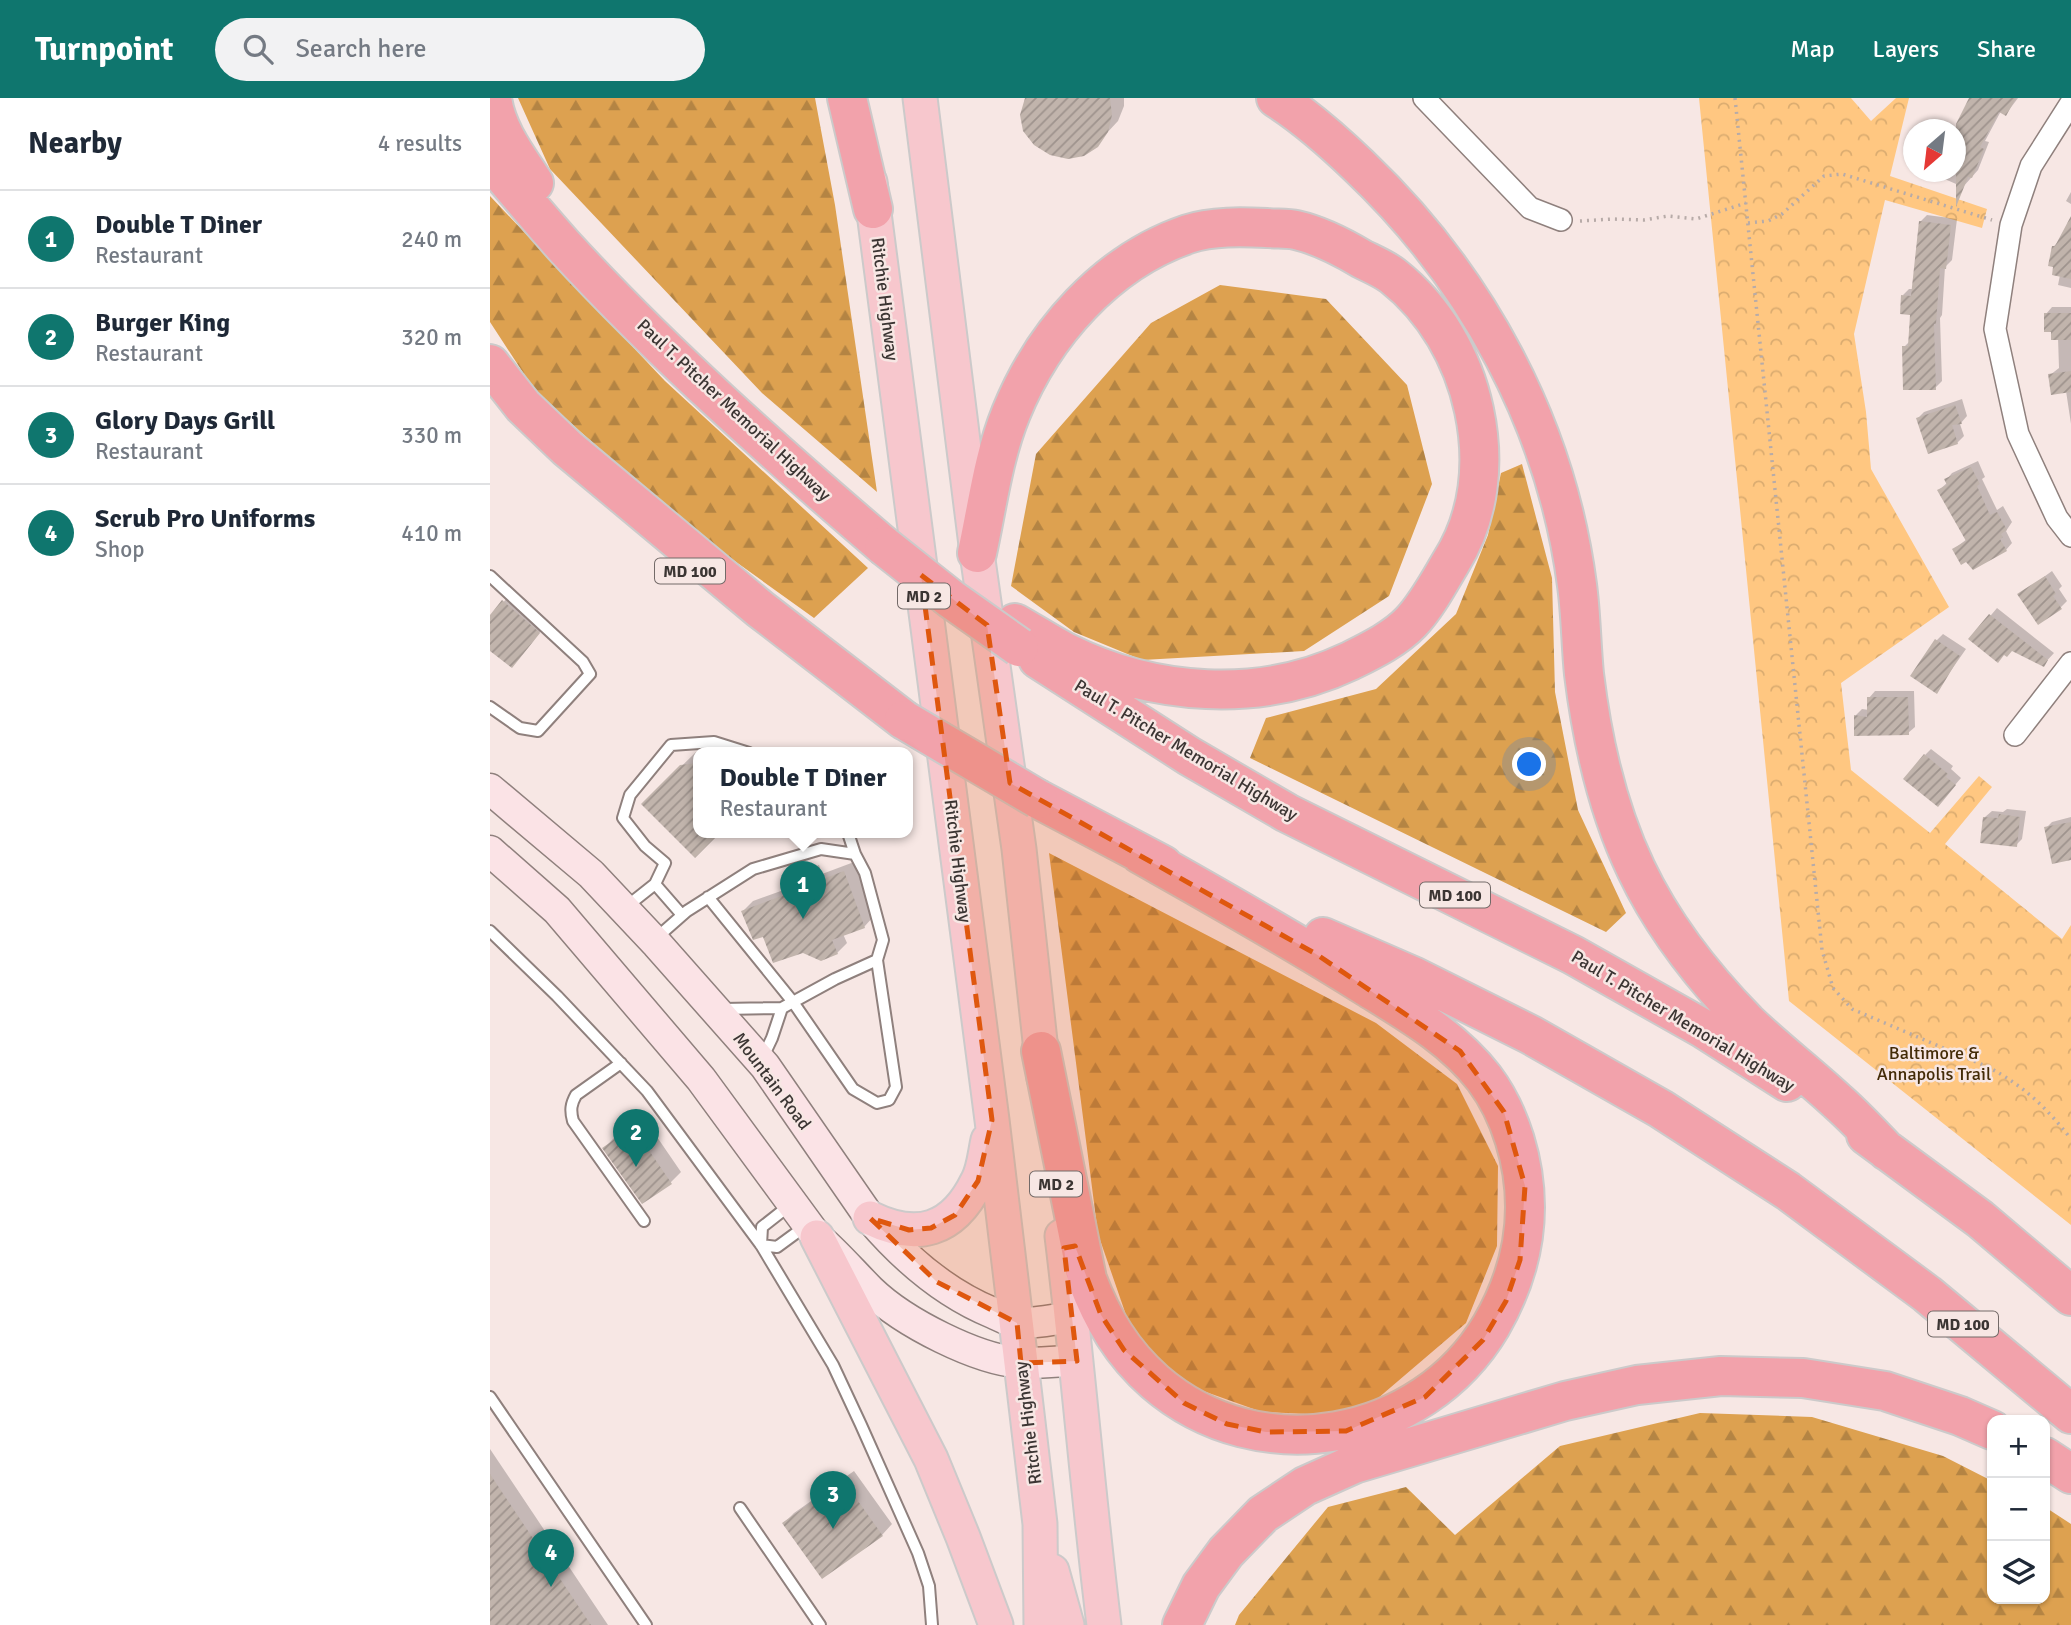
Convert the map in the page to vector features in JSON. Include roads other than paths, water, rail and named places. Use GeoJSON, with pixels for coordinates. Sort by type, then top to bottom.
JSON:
{"type":"FeatureCollection","features":[{"type":"Feature","properties":{"kind":"highway"},"geometry":{"type":"LineString","coordinates":[[492,98],[494,114],[513,151],[538,189],[693,377]]}},
{"type":"Feature","properties":{"kind":"highway"},"geometry":{"type":"LineString","coordinates":[[847,98],[873,209]]}},
{"type":"Feature","properties":{"kind":"highway"},"geometry":{"type":"LineString","coordinates":[[1276,98],[1339,147],[1398,203],[1450,267],[1490,331],[1520,388],[1547,455],[1565,517],[1577,585],[1591,723],[1609,800],[1636,868],[1668,927],[1706,976],[1748,1022],[1839,1103],[1887,1151]]}},
{"type":"Feature","properties":{"kind":"highway","name":"Paul T. Pitcher Memorial Highway"},"geometry":{"type":"LineString","coordinates":[[490,160],[563,245],[693,377],[780,457],[951,599],[1017,635],[1189,756],[1287,813],[1573,955],[1704,1029],[1834,1112],[1980,1219],[2071,1296]]}},
{"type":"Feature","properties":{"kind":"highway"},"geometry":{"type":"LineString","coordinates":[[977,553],[1010,414],[1031,374],[1064,321],[1102,282],[1143,254],[1191,233],[1243,227],[1296,230],[1344,248],[1392,275],[1424,305],[1450,344],[1469,387],[1480,438],[1479,481],[1472,518],[1457,553],[1409,624],[1371,651],[1332,669],[1278,685],[1232,689],[1178,688],[1126,676],[1017,635]]}},
{"type":"Feature","properties":{"kind":"highway"},"geometry":{"type":"LineString","coordinates":[[490,365],[523,406],[567,448],[760,609],[904,720]]}},
{"type":"Feature","properties":{"kind":"highway","name":"MD 100"},"geometry":{"type":"LineString","coordinates":[[490,403],[554,461],[659,548],[753,618],[904,720],[1038,799],[1140,854],[1251,906],[1415,976],[1531,1035],[1661,1109],[1788,1191],[1927,1294],[2071,1414]]}},
{"type":"Feature","properties":{"kind":"highway"},"geometry":{"type":"LineString","coordinates":[[1041,1051],[1087,1279],[1101,1315],[1132,1358],[1155,1382],[1184,1403],[1227,1424],[1266,1432],[1309,1434],[1346,1431],[1389,1416],[1425,1397],[1455,1373],[1483,1340],[1506,1301],[1520,1260],[1525,1224],[1525,1186],[1517,1151],[1504,1112],[1485,1079],[1460,1051],[1420,1021],[1315,954],[1140,854]]}},
{"type":"Feature","properties":{"kind":"highway"},"geometry":{"type":"LineString","coordinates":[[1182,1625],[1201,1586],[1226,1552],[1263,1514],[1306,1486],[1354,1464],[1565,1401],[1637,1385],[1721,1376],[1803,1378],[1885,1391],[1987,1428]]}},
{"type":"Feature","properties":{"kind":"highway"},"geometry":{"type":"LineString","coordinates":[[2050,1460],[2071,1474]]}},
{"type":"Feature","properties":{"kind":"main road","name":"Ritchie Highway"},"geometry":{"type":"LineString","coordinates":[[858,98],[1017,1323],[1040,1524],[1041,1625]]}},
{"type":"Feature","properties":{"kind":"main road","name":"MD 2"},"geometry":{"type":"LineString","coordinates":[[920,98],[977,553],[1019,849],[1104,1625]]}},
{"type":"Feature","properties":{"kind":"main road","name":"Mountain Road"},"geometry":{"type":"LineString","coordinates":[[490,789],[591,874],[654,940],[760,1061],[887,1239],[937,1282],[977,1307],[1017,1323],[1072,1317]]}},
{"type":"Feature","properties":{"kind":"main road"},"geometry":{"type":"LineString","coordinates":[[490,852],[557,910],[701,1079],[806,1222],[871,1291],[910,1320],[968,1348],[1021,1363],[1077,1361]]}},
{"type":"Feature","properties":{"kind":"main road"},"geometry":{"type":"LineString","coordinates":[[870,1218],[891,1228],[909,1230],[931,1228],[955,1215],[978,1181],[992,1120]]}},
{"type":"Feature","properties":{"kind":"main road"},"geometry":{"type":"LineString","coordinates":[[806,1222],[931,1459],[964,1537],[996,1625]]}},
{"type":"Feature","properties":{"kind":"main road"},"geometry":{"type":"LineString","coordinates":[[1040,1524],[1067,1625]]}},
{"type":"Feature","properties":{"kind":"street"},"geometry":{"type":"LineString","coordinates":[[1424,98],[1530,208],[1561,220]]}},
{"type":"Feature","properties":{"kind":"street"},"geometry":{"type":"LineString","coordinates":[[2071,103],[2031,166],[2011,225],[1995,329],[2018,434],[2057,518],[2071,536]]}},
{"type":"Feature","properties":{"kind":"street"},"geometry":{"type":"LineString","coordinates":[[2015,735],[2071,663]]}},
{"type":"Feature","properties":{"kind":"lane"},"geometry":{"type":"LineString","coordinates":[[490,576],[583,662],[590,674],[538,732],[520,728],[490,707]]}},
{"type":"Feature","properties":{"kind":"lane"},"geometry":{"type":"LineString","coordinates":[[624,909],[655,884],[665,863],[645,846],[622,818],[630,794],[671,745],[714,742],[730,747]]}},
{"type":"Feature","properties":{"kind":"lane"},"geometry":{"type":"LineString","coordinates":[[708,897],[793,1002],[853,1089],[877,1103],[889,1100],[896,1087],[877,960],[883,940],[865,873],[850,838]]}},
{"type":"Feature","properties":{"kind":"lane"},"geometry":{"type":"LineString","coordinates":[[654,940],[682,915],[753,869],[821,849],[855,854]]}},
{"type":"Feature","properties":{"kind":"lane"},"geometry":{"type":"LineString","coordinates":[[655,884],[682,915]]}},
{"type":"Feature","properties":{"kind":"lane"},"geometry":{"type":"LineString","coordinates":[[490,930],[647,1091],[761,1245],[833,1365],[862,1425],[918,1553],[929,1586],[932,1625]]}},
{"type":"Feature","properties":{"kind":"lane"},"geometry":{"type":"LineString","coordinates":[[715,1010],[782,1008],[877,960]]}},
{"type":"Feature","properties":{"kind":"lane"},"geometry":{"type":"LineString","coordinates":[[760,1061],[772,1038],[782,1008]]}},
{"type":"Feature","properties":{"kind":"lane"},"geometry":{"type":"LineString","coordinates":[[621,1063],[576,1095],[570,1112],[573,1121],[644,1221]]}},
{"type":"Feature","properties":{"kind":"lane"},"geometry":{"type":"LineString","coordinates":[[761,1245],[762,1227],[806,1222]]}},
{"type":"Feature","properties":{"kind":"lane"},"geometry":{"type":"LineString","coordinates":[[761,1245],[777,1247],[806,1222]]}},
{"type":"Feature","properties":{"kind":"lane"},"geometry":{"type":"LineString","coordinates":[[490,1396],[646,1625]]}},
{"type":"Feature","properties":{"kind":"lane"},"geometry":{"type":"LineString","coordinates":[[740,1508],[820,1625]]}},
{"type":"Feature","properties":{"kind":"place","name":"Double T Diner"},"geometry":{"type":"Point","coordinates":[803,919]}},
{"type":"Feature","properties":{"kind":"place","name":"Burger King"},"geometry":{"type":"Point","coordinates":[636,1167]}},
{"type":"Feature","properties":{"kind":"place","name":"Glory Days Grill"},"geometry":{"type":"Point","coordinates":[833,1529]}},
{"type":"Feature","properties":{"kind":"place","name":"Scrub Pro Uniforms"},"geometry":{"type":"Point","coordinates":[551,1587]}},
{"type":"Feature","properties":{"kind":"park label","name":"Baltimore & Annapolis Trail"},"geometry":{"type":"Point","coordinates":[1934,1063]}}]}
